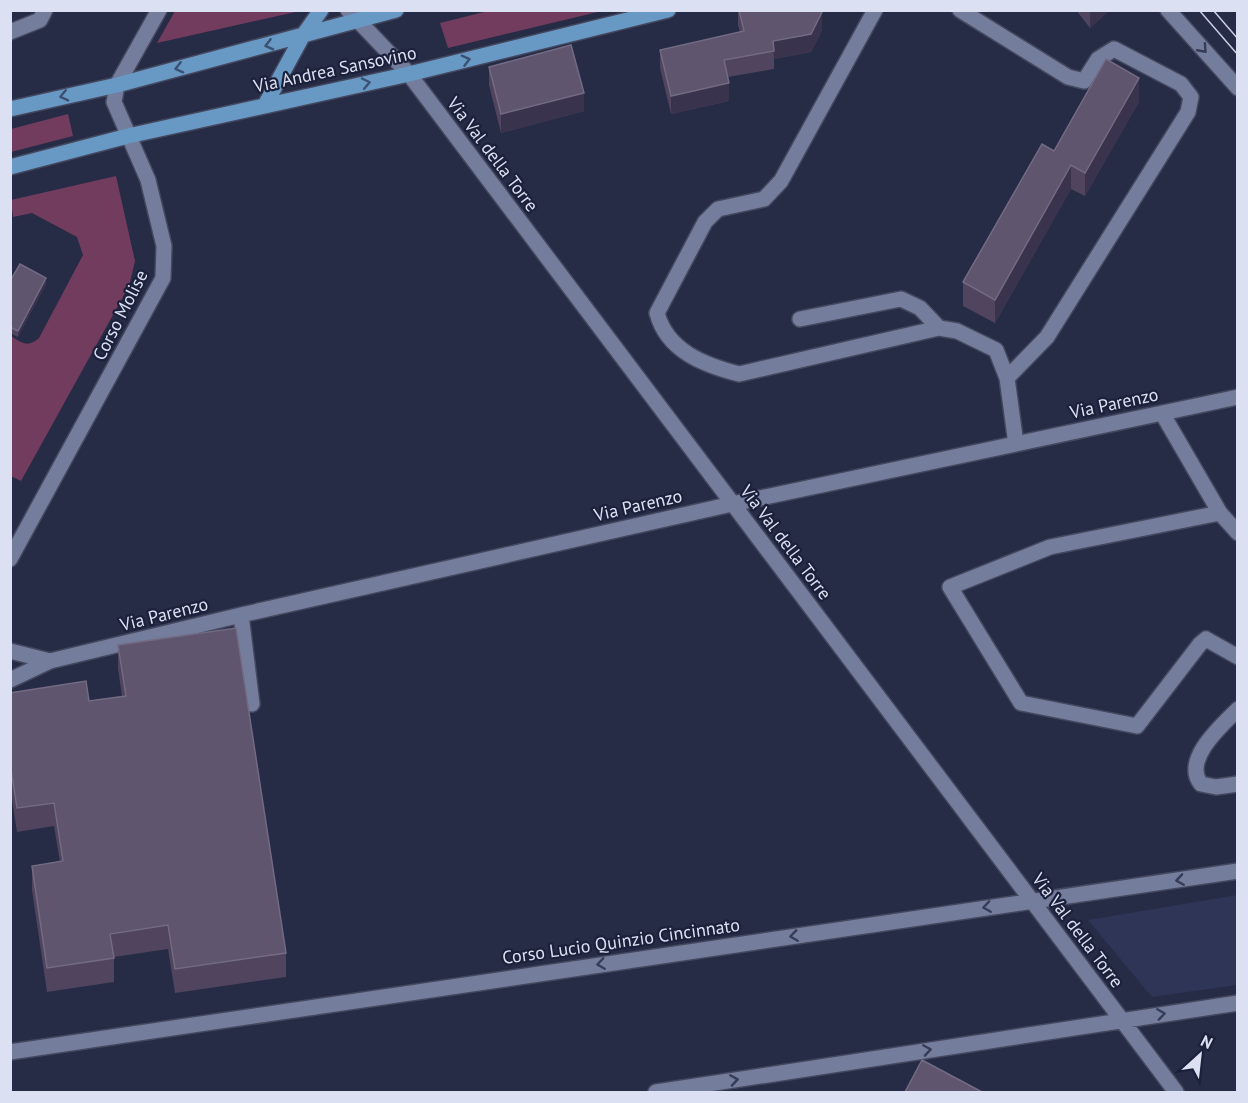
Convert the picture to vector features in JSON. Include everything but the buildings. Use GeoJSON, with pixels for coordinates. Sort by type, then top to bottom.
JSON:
{"type":"FeatureCollection","features":[{"type":"Feature","properties":{"kind":"main road"},"geometry":{"type":"LineString","coordinates":[[265,105],[302,38],[321,10]]}},
{"type":"Feature","properties":{"kind":"main road","name":"Via Andrea Sansovino"},"geometry":{"type":"LineString","coordinates":[[10,109],[117,85],[302,38],[352,16],[396,10]]}},
{"type":"Feature","properties":{"kind":"main road","name":"Via Andrea Sansovino"},"geometry":{"type":"LineString","coordinates":[[10,167],[128,136],[409,74],[668,10]]}},
{"type":"Feature","properties":{"kind":"street"},"geometry":{"type":"LineString","coordinates":[[10,32],[40,20],[45,10]]}},
{"type":"Feature","properties":{"kind":"street"},"geometry":{"type":"LineString","coordinates":[[117,85],[159,10]]}},
{"type":"Feature","properties":{"kind":"street"},"geometry":{"type":"LineString","coordinates":[[875,10],[870,15],[781,181],[764,199],[718,209],[705,222],[657,313],[662,330],[680,348],[707,365],[739,374],[939,328],[957,331],[996,350],[1007,378],[1016,444]]}},
{"type":"Feature","properties":{"kind":"street"},"geometry":{"type":"LineString","coordinates":[[960,10],[1068,77],[1084,81],[1098,59],[1114,49],[1181,84],[1191,97],[1188,112],[1047,337],[1007,378]]}},
{"type":"Feature","properties":{"kind":"street"},"geometry":{"type":"LineString","coordinates":[[1168,10],[1238,88]]}},
{"type":"Feature","properties":{"kind":"street","name":"Via Val della Torre"},"geometry":{"type":"LineString","coordinates":[[352,16],[409,74],[1176,1092]]}},
{"type":"Feature","properties":{"kind":"street","name":"Corso Molise"},"geometry":{"type":"LineString","coordinates":[[10,560],[163,278],[164,246],[148,180],[114,102],[117,85]]}},
{"type":"Feature","properties":{"kind":"street"},"geometry":{"type":"LineString","coordinates":[[800,319],[901,299],[920,308],[939,328]]}},
{"type":"Feature","properties":{"kind":"street","name":"Via Parenzo"},"geometry":{"type":"LineString","coordinates":[[10,680],[50,661],[241,615],[732,504],[1238,397]]}},
{"type":"Feature","properties":{"kind":"street"},"geometry":{"type":"LineString","coordinates":[[1162,413],[1220,513],[1238,533]]}},
{"type":"Feature","properties":{"kind":"street"},"geometry":{"type":"LineString","coordinates":[[1220,513],[1050,547],[950,587],[1021,703],[1137,726],[1206,639],[1238,657]]}},
{"type":"Feature","properties":{"kind":"street"},"geometry":{"type":"LineString","coordinates":[[241,615],[252,704]]}},
{"type":"Feature","properties":{"kind":"street","name":"Via Parenzo"},"geometry":{"type":"LineString","coordinates":[[10,651],[50,661]]}},
{"type":"Feature","properties":{"kind":"street"},"geometry":{"type":"LineString","coordinates":[[1238,709],[1202,750],[1195,769],[1195,776],[1201,784],[1216,787],[1238,784]]}},
{"type":"Feature","properties":{"kind":"street","name":"Corso Lucio Quinzio Cincinnato"},"geometry":{"type":"LineString","coordinates":[[10,1052],[1238,871]]}},
{"type":"Feature","properties":{"kind":"street"},"geometry":{"type":"LineString","coordinates":[[656,1092],[1120,1019],[1238,1003]]}},
{"type":"Feature","properties":{"kind":"shaded area"},"geometry":{"type":"Polygon","coordinates":[[[175,10],[300,11],[157,43],[175,10]]]}},
{"type":"Feature","properties":{"kind":"shaded area"},"geometry":{"type":"Polygon","coordinates":[[[492,10],[602,11],[448,48],[440,23],[492,10]]]}},
{"type":"Feature","properties":{"kind":"shaded area"},"geometry":{"type":"Polygon","coordinates":[[[68,114],[73,136],[11,152],[11,129],[68,114]]]}},
{"type":"Feature","properties":{"kind":"shaded area"},"geometry":{"type":"Polygon","coordinates":[[[116,176],[135,261],[129,286],[21,481],[11,476],[11,336],[28,344],[39,338],[83,255],[77,237],[32,213],[13,217],[11,200],[116,176]]]}},
{"type":"Feature","properties":{"kind":"shaded area"},"geometry":{"type":"Polygon","coordinates":[[[1237,895],[1237,985],[1152,997],[1088,920],[1237,895]]]}},
{"type":"Feature","properties":{"kind":"tram line"},"geometry":{"type":"LineString","coordinates":[[1199,10],[1238,55]]}},
{"type":"Feature","properties":{"kind":"tram line"},"geometry":{"type":"LineString","coordinates":[[1213,10],[1238,39]]}}]}
